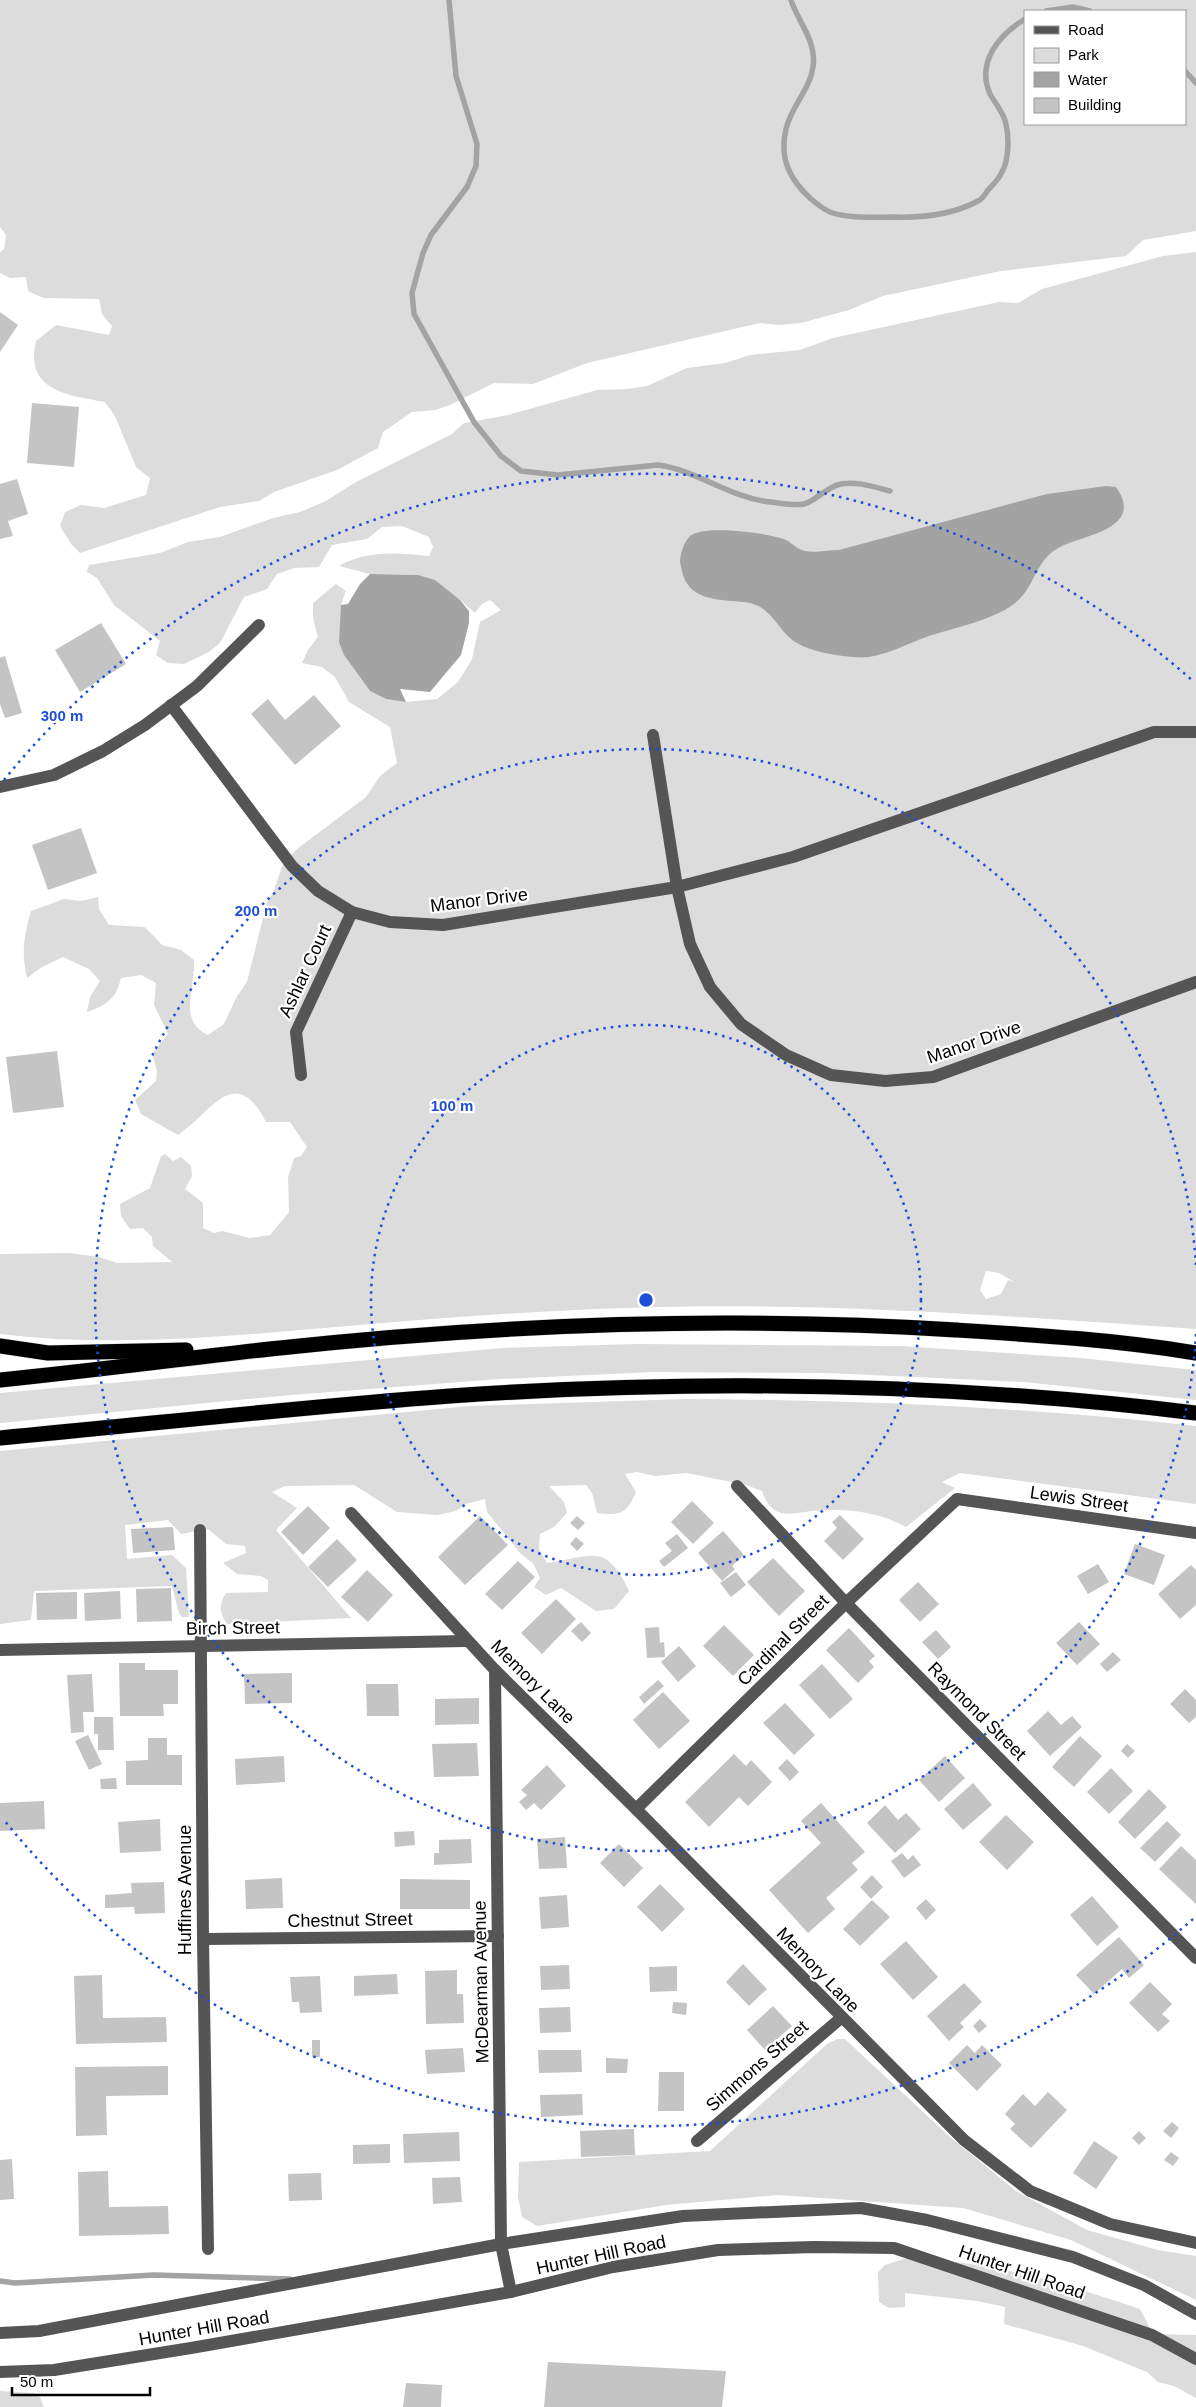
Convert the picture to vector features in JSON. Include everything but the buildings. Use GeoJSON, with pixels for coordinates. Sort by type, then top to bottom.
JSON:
{"type":"FeatureCollection","features":[{"type":"Feature","properties":{"kind":"highway"},"geometry":{"type":"LineString","coordinates":[[0,1380],[272,1349],[509,1329],[658,1324],[875,1325],[1073,1338],[1160,1347],[1196,1353]]}},
{"type":"Feature","properties":{"kind":"highway"},"geometry":{"type":"LineString","coordinates":[[0,1346],[48,1353],[272,1349]]}},
{"type":"Feature","properties":{"kind":"highway"},"geometry":{"type":"LineString","coordinates":[[1160,1347],[1196,1346]]}},
{"type":"Feature","properties":{"kind":"highway"},"geometry":{"type":"LineString","coordinates":[[0,1438],[451,1396],[576,1390],[807,1388],[931,1391],[1056,1399],[1196,1413]]}},
{"type":"Feature","properties":{"kind":"street"},"geometry":{"type":"LineString","coordinates":[[0,788],[62,771],[103,751],[197,686],[259,625]]}},
{"type":"Feature","properties":{"kind":"street","name":"Manor Drive"},"geometry":{"type":"LineString","coordinates":[[171,705],[292,866],[318,891],[352,912],[390,922],[443,925],[677,887],[793,857],[1154,732],[1196,732]]}},
{"type":"Feature","properties":{"kind":"street"},"geometry":{"type":"LineString","coordinates":[[653,735],[677,887]]}},
{"type":"Feature","properties":{"kind":"street","name":"Manor Drive"},"geometry":{"type":"LineString","coordinates":[[677,887],[690,944],[710,987],[740,1024],[786,1055],[831,1075],[885,1082],[933,1077],[1196,982]]}},
{"type":"Feature","properties":{"kind":"street","name":"Ashlar Court"},"geometry":{"type":"LineString","coordinates":[[301,1075],[296,1032],[352,912]]}},
{"type":"Feature","properties":{"kind":"street","name":"Raymond Street"},"geometry":{"type":"LineString","coordinates":[[738,1486],[846,1603],[1196,1958]]}},
{"type":"Feature","properties":{"kind":"street","name":"Cardinal Street"},"geometry":{"type":"LineString","coordinates":[[636,1809],[846,1603],[957,1499]]}},
{"type":"Feature","properties":{"kind":"street","name":"Lewis Street"},"geometry":{"type":"LineString","coordinates":[[957,1499],[1196,1534]]}},
{"type":"Feature","properties":{"kind":"street","name":"Memory Lane"},"geometry":{"type":"LineString","coordinates":[[351,1513],[466,1641],[636,1809],[964,2140],[1030,2191],[1110,2224],[1196,2243]]}},
{"type":"Feature","properties":{"kind":"street","name":"Huffines Avenue"},"geometry":{"type":"LineString","coordinates":[[200,1530],[203,1939],[208,2249]]}},
{"type":"Feature","properties":{"kind":"street","name":"Birch Street"},"geometry":{"type":"LineString","coordinates":[[0,1650],[466,1641]]}},
{"type":"Feature","properties":{"kind":"street","name":"McDearman Avenue"},"geometry":{"type":"LineString","coordinates":[[495,1670],[501,2244],[511,2292]]}},
{"type":"Feature","properties":{"kind":"street","name":"Chestnut Street"},"geometry":{"type":"LineString","coordinates":[[203,1939],[498,1936]]}},
{"type":"Feature","properties":{"kind":"street","name":"Simmons Street"},"geometry":{"type":"LineString","coordinates":[[697,2141],[841,2018]]}},
{"type":"Feature","properties":{"kind":"street","name":"Hunter Hill Road"},"geometry":{"type":"LineString","coordinates":[[0,2333],[39,2331],[501,2244],[683,2216],[861,2208],[927,2220],[1073,2257],[1144,2285],[1196,2314]]}},
{"type":"Feature","properties":{"kind":"street","name":"Hunter Hill Road"},"geometry":{"type":"LineString","coordinates":[[0,2372],[64,2369],[511,2292],[613,2267],[718,2250],[894,2248],[1152,2334],[1196,2359]]}},
{"type":"Feature","properties":{"kind":"green space"},"geometry":{"type":"Polygon","coordinates":[[[0,0],[1196,0],[1196,231],[1143,240],[1126,256],[1001,271],[883,296],[849,310],[801,323],[779,325],[760,323],[587,363],[533,384],[494,383],[450,405],[435,410],[412,412],[383,432],[378,448],[337,470],[274,492],[259,501],[220,507],[80,553],[71,544],[60,526],[65,512],[81,505],[104,508],[146,495],[150,478],[136,467],[115,416],[105,402],[77,397],[52,388],[37,371],[34,358],[36,341],[56,325],[109,335],[112,326],[102,314],[99,299],[43,298],[28,291],[26,277],[10,278],[0,273],[0,252],[4,249],[6,235],[0,227],[0,0]]]}},
{"type":"Feature","properties":{"kind":"green space"},"geometry":{"type":"Polygon","coordinates":[[[1196,252],[1196,1329],[911,1311],[768,1306],[697,1306],[521,1313],[174,1339],[87,1340],[0,1334],[0,1254],[69,1253],[99,1257],[117,1263],[172,1262],[153,1246],[152,1237],[143,1228],[130,1229],[121,1216],[120,1204],[150,1188],[161,1156],[165,1154],[173,1161],[181,1157],[191,1166],[192,1176],[185,1189],[203,1203],[203,1228],[214,1233],[222,1231],[250,1238],[270,1235],[289,1212],[288,1177],[294,1158],[301,1156],[307,1147],[290,1122],[266,1122],[255,1104],[244,1095],[233,1094],[223,1097],[178,1135],[141,1114],[135,1100],[156,1081],[157,1071],[152,1054],[168,1034],[154,1005],[156,983],[141,975],[121,978],[110,1000],[100,1007],[87,1012],[90,997],[100,981],[89,969],[63,957],[42,967],[27,978],[24,944],[31,911],[64,899],[81,901],[98,897],[99,909],[109,925],[145,927],[162,945],[181,950],[194,960],[190,1012],[193,1021],[199,1029],[208,1035],[224,1024],[237,996],[247,982],[267,902],[273,893],[283,864],[297,849],[366,797],[380,776],[397,763],[390,727],[349,702],[335,677],[322,667],[302,663],[308,650],[318,637],[313,618],[313,603],[336,584],[346,591],[341,605],[344,655],[370,691],[386,699],[406,702],[437,699],[458,682],[472,659],[480,622],[501,610],[490,600],[482,604],[475,613],[460,600],[418,575],[370,574],[339,566],[361,557],[372,555],[429,556],[433,547],[429,537],[402,526],[382,527],[367,539],[332,545],[319,567],[294,568],[277,574],[267,589],[244,597],[220,643],[209,652],[184,664],[168,663],[156,655],[160,641],[114,605],[97,578],[87,572],[89,565],[160,553],[188,542],[220,537],[273,518],[300,512],[324,502],[356,482],[452,434],[464,423],[508,415],[597,390],[647,386],[687,368],[725,363],[750,355],[800,350],[833,338],[999,302],[1018,303],[1042,289],[1163,256],[1196,252]],[[986,1271],[980,1290],[986,1299],[1001,1294],[1008,1280],[1014,1282],[999,1273],[986,1271]]]}},
{"type":"Feature","properties":{"kind":"green space"},"geometry":{"type":"Polygon","coordinates":[[[636,1344],[900,1346],[1080,1358],[1196,1370],[1196,1400],[1024,1382],[827,1373],[653,1372],[500,1379],[291,1395],[0,1423],[0,1393],[503,1348],[636,1344]]]}},
{"type":"Feature","properties":{"kind":"green space"},"geometry":{"type":"Polygon","coordinates":[[[686,1399],[878,1403],[1005,1409],[1196,1426],[1196,1504],[960,1473],[942,1482],[955,1488],[906,1527],[884,1517],[861,1512],[825,1510],[793,1514],[781,1513],[771,1507],[762,1491],[746,1485],[687,1473],[655,1476],[637,1472],[625,1474],[636,1492],[626,1509],[612,1514],[597,1513],[592,1493],[586,1485],[549,1486],[564,1502],[567,1513],[554,1527],[540,1534],[539,1549],[547,1563],[597,1556],[613,1565],[621,1575],[629,1591],[614,1609],[596,1611],[561,1588],[546,1595],[534,1587],[540,1578],[533,1563],[521,1554],[487,1512],[485,1499],[466,1504],[456,1511],[437,1515],[397,1512],[354,1485],[285,1486],[272,1492],[297,1508],[276,1530],[351,1618],[227,1624],[222,1616],[221,1608],[226,1593],[268,1592],[268,1580],[261,1576],[237,1574],[223,1563],[246,1553],[245,1546],[226,1544],[208,1529],[181,1534],[168,1520],[125,1525],[127,1559],[172,1555],[186,1568],[189,1617],[182,1617],[179,1613],[172,1586],[34,1591],[31,1620],[0,1624],[0,1451],[469,1406],[686,1399]]]}},
{"type":"Feature","properties":{"kind":"green space"},"geometry":{"type":"Polygon","coordinates":[[[837,2039],[845,2039],[950,2137],[1016,2191],[1087,2230],[1158,2250],[1196,2256],[1196,2300],[1071,2240],[963,2208],[778,2195],[666,2205],[537,2226],[522,2217],[518,2197],[519,2162],[710,2151],[827,2044],[837,2039]]]}},
{"type":"Feature","properties":{"kind":"green space"},"geometry":{"type":"Polygon","coordinates":[[[907,2258],[968,2263],[1025,2274],[1140,2309],[1153,2334],[1196,2335],[1196,2398],[1174,2386],[1158,2382],[1147,2372],[1083,2346],[1004,2324],[1005,2307],[977,2301],[905,2293],[905,2307],[889,2308],[879,2302],[878,2272],[885,2265],[907,2258]]]}},
{"type":"Feature","properties":{"kind":"green space"},"geometry":{"type":"Polygon","coordinates":[[[0,2391],[33,2393],[40,2397],[44,2407],[0,2407],[0,2391]]]}},
{"type":"Feature","properties":{"kind":"water"},"geometry":{"type":"Polygon","coordinates":[[[1106,486],[1116,487],[1123,501],[1123,511],[1119,520],[1099,532],[1064,545],[1046,557],[1028,589],[1014,604],[983,620],[926,637],[884,654],[869,657],[820,652],[799,644],[791,639],[769,613],[762,608],[744,602],[708,598],[693,590],[687,584],[680,564],[681,554],[686,541],[697,532],[722,530],[752,532],[778,537],[805,551],[839,550],[1047,494],[1106,486]]]}},
{"type":"Feature","properties":{"kind":"water"},"geometry":{"type":"Polygon","coordinates":[[[370,574],[418,575],[435,580],[460,600],[469,611],[469,623],[461,655],[430,692],[400,689],[406,702],[386,699],[370,691],[344,655],[339,642],[341,605],[348,604],[360,584],[370,574]]]}},
{"type":"Feature","properties":{"kind":"waterway"},"geometry":{"type":"LineString","coordinates":[[449,0],[456,76],[477,144],[476,166],[467,187],[431,235],[423,253],[412,293],[414,314],[474,422],[501,456],[521,471],[558,475],[658,465],[686,472],[741,495],[787,504],[804,504],[831,488],[847,483],[872,486],[890,491]]}},
{"type":"Feature","properties":{"kind":"waterway"},"geometry":{"type":"LineString","coordinates":[[791,0],[810,40],[813,67],[808,83],[788,121],[784,140],[785,159],[797,184],[811,199],[830,212],[853,217],[937,215],[958,210],[983,198],[1001,175],[1008,148],[1005,120],[990,94],[986,82],[988,60],[992,50],[999,41],[1024,20]]}},
{"type":"Feature","properties":{"kind":"waterway"},"geometry":{"type":"LineString","coordinates":[[1053,10],[1073,7],[1086,10]]}},
{"type":"Feature","properties":{"kind":"waterway"},"geometry":{"type":"LineString","coordinates":[[1186,72],[1196,83]]}},
{"type":"Feature","properties":{"kind":"waterway"},"geometry":{"type":"LineString","coordinates":[[0,2281],[15,2283],[154,2275],[290,2279]]}}]}
